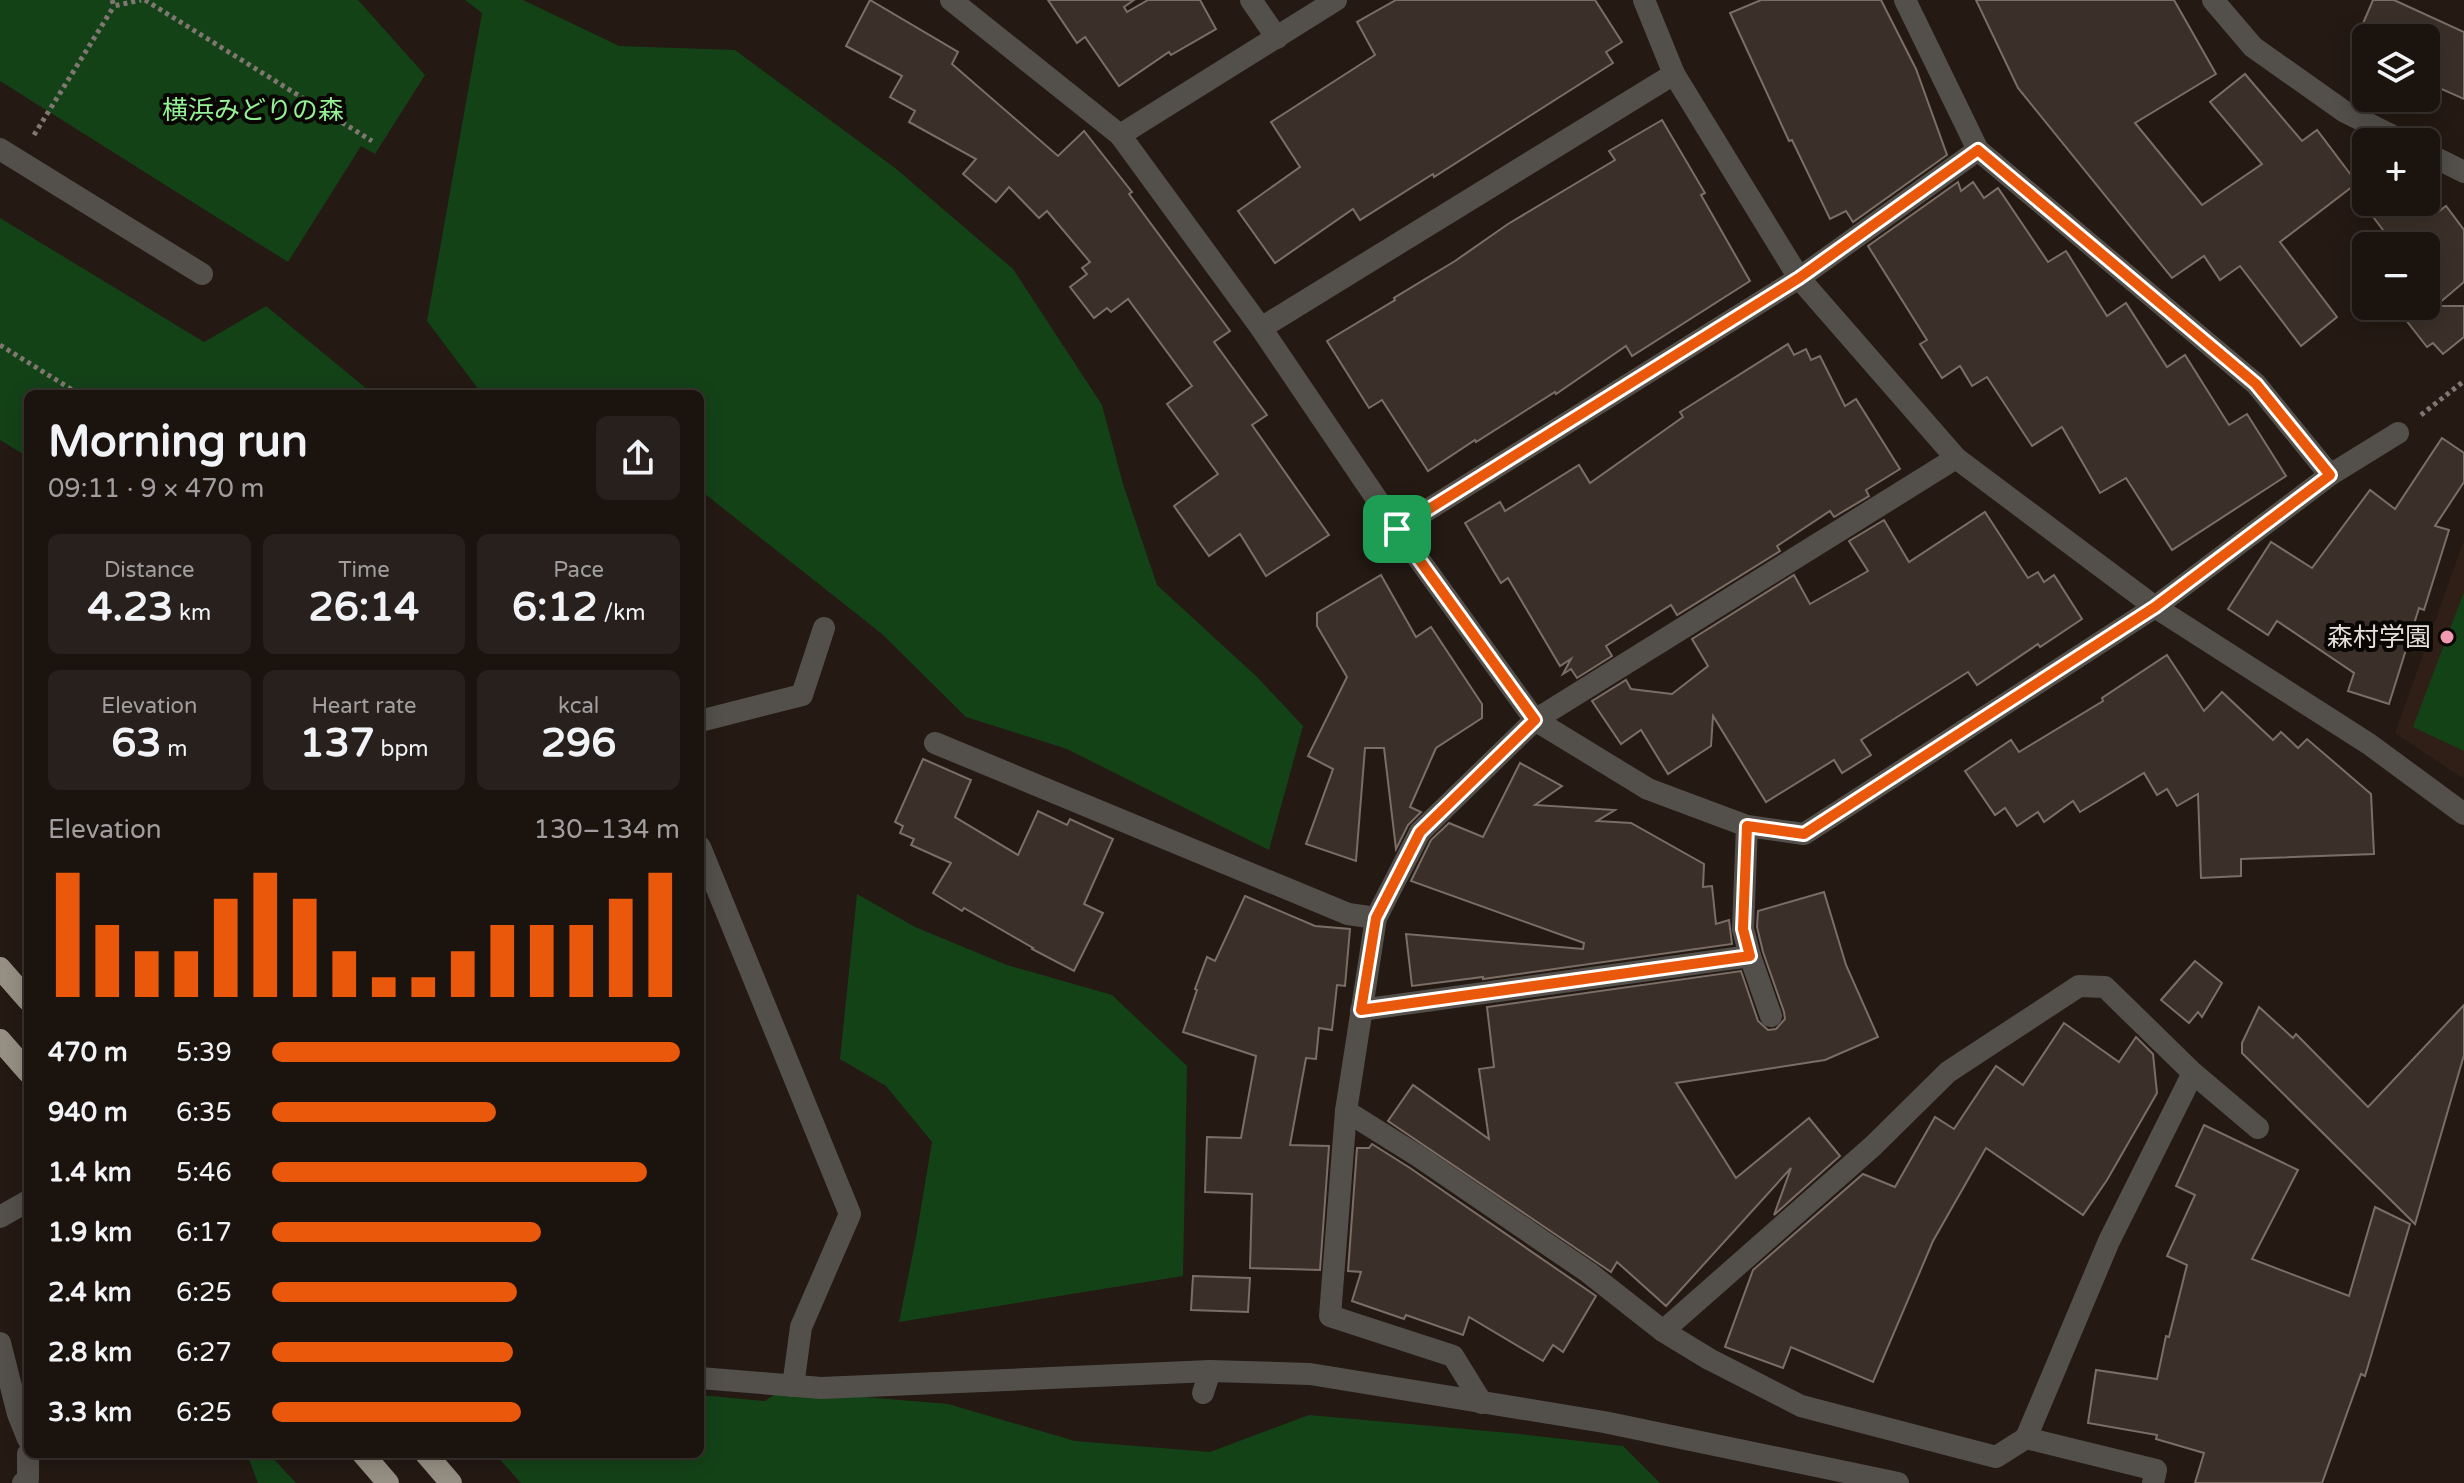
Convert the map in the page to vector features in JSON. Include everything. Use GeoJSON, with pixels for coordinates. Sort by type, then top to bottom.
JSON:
{"type":"FeatureCollection","features":[{"type":"Feature","properties":{"kind":"highway"},"geometry":{"type":"LineString","coordinates":[[0,968],[24,995]]}},
{"type":"Feature","properties":{"kind":"highway"},"geometry":{"type":"LineString","coordinates":[[0,1040],[24,1067]]}},
{"type":"Feature","properties":{"kind":"highway"},"geometry":{"type":"LineString","coordinates":[[366,1458],[388,1483]]}},
{"type":"Feature","properties":{"kind":"highway"},"geometry":{"type":"LineString","coordinates":[[429,1458],[451,1483]]}},
{"type":"Feature","properties":{"kind":"street"},"geometry":{"type":"LineString","coordinates":[[951,0],[1120,135],[1261,328],[1397,529],[1535,720],[1648,789],[1747,826],[1804,834],[2155,607],[2330,475],[2398,433]]}},
{"type":"Feature","properties":{"kind":"street"},"geometry":{"type":"LineString","coordinates":[[1251,0],[1277,38]]}},
{"type":"Feature","properties":{"kind":"street"},"geometry":{"type":"LineString","coordinates":[[1120,135],[1336,0]]}},
{"type":"Feature","properties":{"kind":"street"},"geometry":{"type":"LineString","coordinates":[[1644,0],[1674,74],[1799,278],[1956,458],[2155,607],[2369,744],[2464,814]]}},
{"type":"Feature","properties":{"kind":"street"},"geometry":{"type":"LineString","coordinates":[[1905,0],[1978,150],[2256,384],[2330,475]]}},
{"type":"Feature","properties":{"kind":"street"},"geometry":{"type":"LineString","coordinates":[[2213,0],[2253,47],[2345,112],[2377,128]]}},
{"type":"Feature","properties":{"kind":"street"},"geometry":{"type":"LineString","coordinates":[[1261,328],[1674,74]]}},
{"type":"Feature","properties":{"kind":"street"},"geometry":{"type":"LineString","coordinates":[[1397,529],[1799,278],[1978,150]]}},
{"type":"Feature","properties":{"kind":"street"},"geometry":{"type":"LineString","coordinates":[[9,154],[202,274]]}},
{"type":"Feature","properties":{"kind":"street"},"geometry":{"type":"LineString","coordinates":[[2440,160],[2464,172]]}},
{"type":"Feature","properties":{"kind":"street"},"geometry":{"type":"LineString","coordinates":[[1482,1403],[1453,1356],[1330,1316],[1346,1111],[1376,918],[1420,832],[1535,720],[1956,458]]}},
{"type":"Feature","properties":{"kind":"street"},"geometry":{"type":"LineString","coordinates":[[704,720],[802,695],[824,628]]}},
{"type":"Feature","properties":{"kind":"street"},"geometry":{"type":"LineString","coordinates":[[935,743],[1348,914],[1376,918]]}},
{"type":"Feature","properties":{"kind":"street"},"geometry":{"type":"LineString","coordinates":[[1747,826],[1743,929],[1771,1016]]}},
{"type":"Feature","properties":{"kind":"street"},"geometry":{"type":"LineString","coordinates":[[704,857],[850,1214],[801,1327],[793,1386]]}},
{"type":"Feature","properties":{"kind":"street"},"geometry":{"type":"LineString","coordinates":[[1361,1010],[1750,956]]}},
{"type":"Feature","properties":{"kind":"street"},"geometry":{"type":"LineString","coordinates":[[1663,1331],[1873,1146],[1948,1072],[2079,986],[2105,987],[2193,1073],[2258,1128]]}},
{"type":"Feature","properties":{"kind":"street"},"geometry":{"type":"LineString","coordinates":[[1346,1111],[1418,1156],[1588,1272],[1663,1331],[1709,1359],[1801,1406],[1996,1457],[2026,1438],[2109,1241],[2193,1073]]}},
{"type":"Feature","properties":{"kind":"street"},"geometry":{"type":"LineString","coordinates":[[0,1217],[24,1203]]}},
{"type":"Feature","properties":{"kind":"street"},"geometry":{"type":"LineString","coordinates":[[0,1343],[24,1429]]}},
{"type":"Feature","properties":{"kind":"street"},"geometry":{"type":"LineString","coordinates":[[1203,1393],[1210,1371]]}},
{"type":"Feature","properties":{"kind":"street"},"geometry":{"type":"LineString","coordinates":[[704,1378],[821,1388],[1210,1371],[1310,1374],[1604,1422],[1898,1483]]}},
{"type":"Feature","properties":{"kind":"street"},"geometry":{"type":"LineString","coordinates":[[2026,1438],[2156,1470],[2153,1483]]}},
{"type":"Feature","properties":{"kind":"street"},"geometry":{"type":"LineString","coordinates":[[23,1483],[28,1479],[28,1458]]}},
{"type":"Feature","properties":{"kind":"path"},"geometry":{"type":"LineString","coordinates":[[9,154],[113,3],[143,0],[372,141]]}},
{"type":"Feature","properties":{"kind":"path"},"geometry":{"type":"LineString","coordinates":[[0,345],[73,390]]}},
{"type":"Feature","properties":{"kind":"path"},"geometry":{"type":"LineString","coordinates":[[2398,433],[2464,381]]}},
{"type":"Feature","properties":{"kind":"shaded area","name":"森村学園"},"geometry":{"type":"Polygon","coordinates":[[[2464,540],[2464,779],[2395,733],[2464,540]]]}},
{"type":"Feature","properties":{"kind":"green space","name":"横浜みどりの森"},"geometry":{"type":"Polygon","coordinates":[[[0,0],[358,0],[425,75],[375,154],[361,146],[288,262],[0,81],[0,0]]]}},
{"type":"Feature","properties":{"kind":"green space"},"geometry":{"type":"Polygon","coordinates":[[[465,0],[523,0],[619,46],[735,50],[895,168],[1013,269],[1102,405],[1123,484],[1157,585],[1257,677],[1303,726],[1269,850],[1067,749],[966,717],[882,634],[704,493],[704,390],[479,390],[427,321],[482,13],[465,0]]]}},
{"type":"Feature","properties":{"kind":"green space"},"geometry":{"type":"Polygon","coordinates":[[[0,218],[204,342],[266,306],[368,390],[24,390],[24,455],[0,440],[0,218]]]}},
{"type":"Feature","properties":{"kind":"green space"},"geometry":{"type":"Polygon","coordinates":[[[2464,592],[2464,751],[2413,727],[2464,592]]]}},
{"type":"Feature","properties":{"kind":"green space"},"geometry":{"type":"Polygon","coordinates":[[[857,894],[915,927],[1007,965],[1112,995],[1187,1066],[1183,1276],[899,1322],[932,1142],[886,1086],[840,1059],[857,894]]]}},
{"type":"Feature","properties":{"kind":"green space"},"geometry":{"type":"Polygon","coordinates":[[[781,1390],[948,1404],[1075,1441],[1210,1452],[1309,1415],[1510,1433],[1623,1446],[1660,1483],[521,1483],[499,1458],[704,1458],[704,1395],[765,1401],[781,1390]]]}},
{"type":"Feature","properties":{"kind":"green space"},"geometry":{"type":"Polygon","coordinates":[[[249,1458],[273,1458],[296,1483],[258,1483],[249,1458]]]}},
{"type":"Feature","properties":{"kind":"building"},"geometry":{"type":"Polygon","coordinates":[[[870,0],[958,52],[952,64],[1058,156],[1084,131],[1132,192],[1129,194],[1230,331],[1214,342],[1267,415],[1252,425],[1329,535],[1266,576],[1240,534],[1209,556],[1174,506],[1218,474],[1167,404],[1192,386],[1128,299],[1111,312],[1107,308],[1094,318],[1070,287],[1087,274],[1082,268],[1090,262],[1047,211],[1039,218],[1009,187],[996,202],[963,174],[976,159],[909,122],[915,111],[890,97],[902,76],[846,46],[870,0]]]}},
{"type":"Feature","properties":{"kind":"building"},"geometry":{"type":"Polygon","coordinates":[[[1048,0],[1134,0],[1124,7],[1127,12],[1148,0],[1200,0],[1216,29],[1171,55],[1169,52],[1119,86],[1085,37],[1077,43],[1048,0]]]}},
{"type":"Feature","properties":{"kind":"building"},"geometry":{"type":"Polygon","coordinates":[[[1396,0],[1595,0],[1622,42],[1606,52],[1613,63],[1434,177],[1433,174],[1360,220],[1353,209],[1275,263],[1238,211],[1300,167],[1271,122],[1375,55],[1357,22],[1396,0]]]}},
{"type":"Feature","properties":{"kind":"building"},"geometry":{"type":"Polygon","coordinates":[[[1761,0],[1881,0],[1916,69],[1947,155],[1853,222],[1846,211],[1830,219],[1792,140],[1789,141],[1730,13],[1761,0]]]}},
{"type":"Feature","properties":{"kind":"building"},"geometry":{"type":"Polygon","coordinates":[[[1976,0],[2174,0],[2216,74],[2135,123],[2202,205],[2262,164],[2210,102],[2245,74],[2302,141],[2317,130],[2352,176],[2352,187],[2280,242],[2337,317],[2301,346],[2240,266],[2220,280],[2204,256],[2172,278],[2018,88],[1976,0]]]}},
{"type":"Feature","properties":{"kind":"building"},"geometry":{"type":"Polygon","coordinates":[[[2373,0],[2394,0],[2464,32],[2464,99],[2440,88],[2440,24],[2363,24],[2373,0]]]}},
{"type":"Feature","properties":{"kind":"building"},"geometry":{"type":"Polygon","coordinates":[[[1662,120],[1705,193],[1701,195],[1750,281],[1632,356],[1626,346],[1556,394],[1428,471],[1382,400],[1369,408],[1327,341],[1395,300],[1508,224],[1615,160],[1609,151],[1662,120]]]}},
{"type":"Feature","properties":{"kind":"building"},"geometry":{"type":"Polygon","coordinates":[[[1958,182],[1961,191],[1973,182],[1984,198],[1998,188],[2048,262],[2066,251],[2107,316],[2126,303],[2167,367],[2185,355],[2229,425],[2247,414],[2286,476],[2172,550],[2126,478],[2100,493],[2062,427],[2032,446],[1987,377],[1972,386],[1960,366],[1942,378],[1920,344],[1927,340],[1868,246],[1958,182]]]}},
{"type":"Feature","properties":{"kind":"building"},"geometry":{"type":"Polygon","coordinates":[[[2446,206],[2464,230],[2464,282],[2440,302],[2440,232],[2384,232],[2372,216],[2440,216],[2440,210],[2446,206]]]}},
{"type":"Feature","properties":{"kind":"building"},"geometry":{"type":"Polygon","coordinates":[[[2440,306],[2464,306],[2464,337],[2443,354],[2433,343],[2427,347],[2406,320],[2440,320],[2440,306]]]}},
{"type":"Feature","properties":{"kind":"building"},"geometry":{"type":"Polygon","coordinates":[[[1788,344],[1794,355],[1806,349],[1811,360],[1820,356],[1845,406],[1856,399],[1900,469],[1866,490],[1869,496],[1834,517],[1830,511],[1777,546],[1780,551],[1677,615],[1671,605],[1606,646],[1612,656],[1577,678],[1571,669],[1563,674],[1571,659],[1560,666],[1508,578],[1501,583],[1465,523],[1500,502],[1505,511],[1579,465],[1590,483],[1683,417],[1680,412],[1788,344]]]}},
{"type":"Feature","properties":{"kind":"building"},"geometry":{"type":"Polygon","coordinates":[[[2442,438],[2464,453],[2464,482],[2435,526],[2449,530],[2424,610],[2419,608],[2389,704],[2348,691],[2354,673],[2277,621],[2268,635],[2228,609],[2271,542],[2312,568],[2370,490],[2395,509],[2442,438]]]}},
{"type":"Feature","properties":{"kind":"building"},"geometry":{"type":"Polygon","coordinates":[[[1985,512],[2028,578],[2038,572],[2044,582],[2054,575],[2082,619],[1977,685],[1968,672],[1861,740],[1871,755],[1842,773],[1834,760],[1766,802],[1713,716],[1711,746],[1668,774],[1641,730],[1621,744],[1592,701],[1626,680],[1631,689],[1672,694],[1708,666],[1692,639],[1794,575],[1810,604],[1868,571],[1849,541],[1884,520],[1909,562],[1985,512]]]}},
{"type":"Feature","properties":{"kind":"building"},"geometry":{"type":"Polygon","coordinates":[[[1381,575],[1416,637],[1431,627],[1482,704],[1482,718],[1436,748],[1410,807],[1421,812],[1408,825],[1396,849],[1384,748],[1365,748],[1356,861],[1306,844],[1333,769],[1308,756],[1347,677],[1317,626],[1317,613],[1381,575]]]}},
{"type":"Feature","properties":{"kind":"building"},"geometry":{"type":"Polygon","coordinates":[[[2167,655],[2204,711],[2222,692],[2273,740],[2281,732],[2298,748],[2307,739],[2371,794],[2374,854],[2241,859],[2241,876],[2201,878],[2198,794],[2177,806],[2167,789],[2157,795],[2144,773],[2080,812],[2073,801],[2044,822],[2038,812],[2017,826],[2005,808],[1995,815],[1965,771],[2011,740],[2019,752],[2103,701],[2102,698],[2167,655]]]}},
{"type":"Feature","properties":{"kind":"building"},"geometry":{"type":"Polygon","coordinates":[[[923,759],[971,780],[955,817],[1018,855],[1038,811],[1067,825],[1070,819],[1113,839],[1084,904],[1103,913],[1074,971],[933,893],[951,863],[911,845],[914,839],[900,833],[903,826],[895,822],[923,759]]]}},
{"type":"Feature","properties":{"kind":"building"},"geometry":{"type":"Polygon","coordinates":[[[1520,763],[1562,786],[1535,805],[1615,810],[1597,821],[1631,823],[1704,864],[1703,887],[1712,886],[1716,924],[1729,920],[1732,944],[1412,986],[1406,934],[1583,949],[1584,943],[1411,881],[1431,840],[1449,823],[1483,837],[1520,763]]]}},
{"type":"Feature","properties":{"kind":"building"},"geometry":{"type":"Polygon","coordinates":[[[1824,892],[1846,965],[1878,1037],[1825,1060],[1676,1083],[1736,1178],[1809,1118],[1840,1156],[1774,1215],[1791,1168],[1666,1306],[1617,1262],[1611,1272],[1388,1121],[1413,1085],[1489,1139],[1479,1069],[1494,1067],[1487,1007],[1741,971],[1758,1021],[1768,1030],[1776,1029],[1785,1019],[1784,1012],[1763,952],[1757,927],[1758,911],[1824,892]]]}},
{"type":"Feature","properties":{"kind":"building"},"geometry":{"type":"Polygon","coordinates":[[[1245,896],[1315,926],[1350,929],[1345,986],[1337,985],[1332,1030],[1319,1028],[1316,1059],[1306,1058],[1290,1145],[1329,1146],[1320,1270],[1250,1268],[1252,1194],[1205,1192],[1207,1137],[1241,1138],[1256,1056],[1183,1032],[1207,957],[1215,961],[1245,896]]]}},
{"type":"Feature","properties":{"kind":"building"},"geometry":{"type":"Polygon","coordinates":[[[2195,961],[2222,983],[2202,1017],[2198,1012],[2189,1023],[2161,1000],[2195,961]]]}},
{"type":"Feature","properties":{"kind":"building"},"geometry":{"type":"Polygon","coordinates":[[[2464,1005],[2464,1055],[2415,1224],[2242,1053],[2242,1043],[2259,1007],[2293,1038],[2296,1034],[2368,1107],[2464,1005]]]}},
{"type":"Feature","properties":{"kind":"building"},"geometry":{"type":"Polygon","coordinates":[[[2064,1023],[2119,1062],[2136,1037],[2153,1054],[2157,1093],[2083,1215],[1986,1148],[1933,1241],[1873,1382],[1791,1347],[1783,1368],[1725,1347],[1753,1270],[1863,1174],[1895,1187],[1935,1117],[1954,1129],[1996,1066],[2023,1085],[2064,1023]]]}},
{"type":"Feature","properties":{"kind":"building"},"geometry":{"type":"Polygon","coordinates":[[[2204,1125],[2298,1170],[2252,1259],[2349,1296],[2375,1207],[2410,1224],[2365,1376],[2361,1374],[2322,1483],[2195,1483],[2204,1453],[2156,1439],[2157,1435],[2088,1423],[2096,1370],[2157,1379],[2187,1265],[2167,1256],[2195,1195],[2176,1186],[2204,1125]]]}},
{"type":"Feature","properties":{"kind":"building"},"geometry":{"type":"Polygon","coordinates":[[[1372,1144],[1596,1296],[1563,1352],[1553,1345],[1543,1361],[1469,1317],[1463,1335],[1406,1315],[1404,1319],[1352,1301],[1361,1272],[1348,1271],[1357,1148],[1369,1148],[1372,1144]]]}},
{"type":"Feature","properties":{"kind":"building"},"geometry":{"type":"Polygon","coordinates":[[[1193,1276],[1250,1278],[1248,1312],[1191,1310],[1193,1276]]]}},
{"type":"Feature","properties":{"kind":"place","name":"森村学園"},"geometry":{"type":"Point","coordinates":[2447,637]}},
{"type":"Feature","properties":{"kind":"route"},"geometry":{"type":"LineString","coordinates":[[1978,150],[2256,384],[2330,475],[2155,607],[1804,834],[1747,826],[1743,929],[1750,956],[1361,1010],[1376,918],[1420,832],[1535,720],[1397,529],[1799,278],[1978,150]]}}]}
